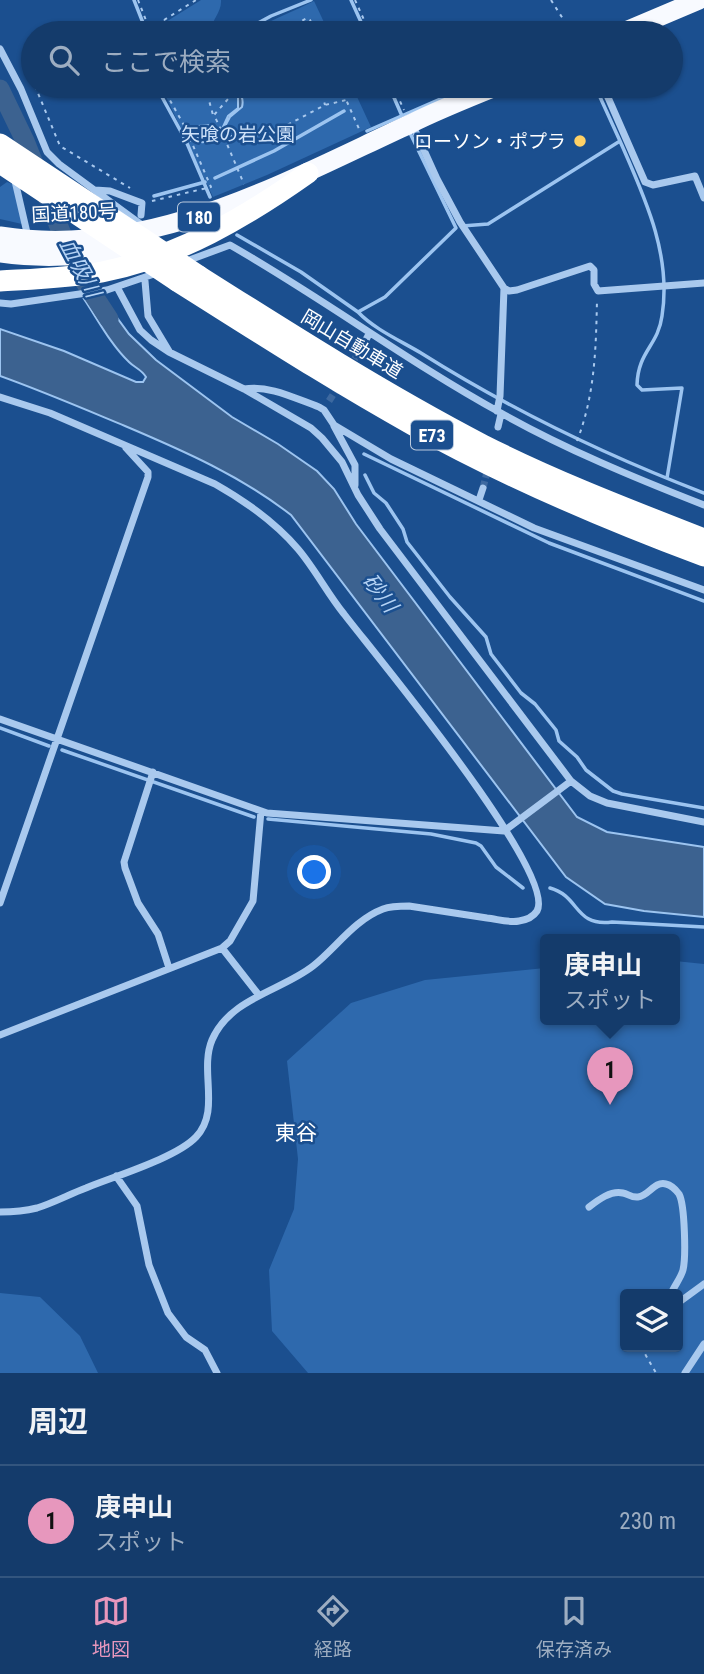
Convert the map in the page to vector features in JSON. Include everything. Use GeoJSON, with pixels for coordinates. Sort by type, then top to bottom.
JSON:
{"type":"FeatureCollection","features":[{"type":"Feature","properties":{"kind":"highway"},"geometry":{"type":"LineString","coordinates":[[649,21],[699,0]]}},
{"type":"Feature","properties":{"kind":"highway","name":"国道180号"},"geometry":{"type":"LineString","coordinates":[[0,253],[95,264],[145,222],[200,216],[308,173],[366,145],[408,118],[464,98]]}},
{"type":"Feature","properties":{"kind":"highway","name":"岡山自動車道"},"geometry":{"type":"LineString","coordinates":[[0,144],[199,276],[381,388],[486,446],[704,539]]}},
{"type":"Feature","properties":{"kind":"highway","name":"岡山自動車道"},"geometry":{"type":"LineString","coordinates":[[0,163],[177,281],[351,390],[426,432],[555,495],[704,556]]}},
{"type":"Feature","properties":{"kind":"highway"},"geometry":{"type":"LineString","coordinates":[[0,281],[48,260],[95,264],[155,258],[191,243],[267,202],[308,173]]}},
{"type":"Feature","properties":{"kind":"highway","name":"国道180号"},"geometry":{"type":"LineString","coordinates":[[0,236],[48,260]]}},
{"type":"Feature","properties":{"kind":"street"},"geometry":{"type":"LineString","coordinates":[[0,49],[21,89]]}},
{"type":"Feature","properties":{"kind":"street"},"geometry":{"type":"LineString","coordinates":[[25,98],[47,152],[94,190],[145,222]]}},
{"type":"Feature","properties":{"kind":"street"},"geometry":{"type":"LineString","coordinates":[[608,98],[645,182],[653,185],[695,176],[704,198]]}},
{"type":"Feature","properties":{"kind":"street"},"geometry":{"type":"LineString","coordinates":[[408,118],[462,225],[504,288],[509,291],[590,266],[594,270],[594,284],[598,291],[704,283]]}},
{"type":"Feature","properties":{"kind":"street"},"geometry":{"type":"LineString","coordinates":[[0,144],[48,260],[11,304],[0,303]]}},
{"type":"Feature","properties":{"kind":"street"},"geometry":{"type":"LineString","coordinates":[[94,190],[110,191],[142,203],[145,222]]}},
{"type":"Feature","properties":{"kind":"street"},"geometry":{"type":"LineString","coordinates":[[117,287],[230,245],[291,281],[369,334],[499,410],[650,484],[704,505]]}},
{"type":"Feature","properties":{"kind":"street"},"geometry":{"type":"LineString","coordinates":[[95,264],[117,287],[140,330],[169,352],[244,389],[311,428],[322,438],[342,462],[380,529],[568,783],[607,803],[704,822]]}},
{"type":"Feature","properties":{"kind":"street"},"geometry":{"type":"LineString","coordinates":[[145,281],[149,316],[169,352]]}},
{"type":"Feature","properties":{"kind":"street"},"geometry":{"type":"LineString","coordinates":[[498,427],[504,288]]}},
{"type":"Feature","properties":{"kind":"street"},"geometry":{"type":"LineString","coordinates":[[361,349],[369,334]]}},
{"type":"Feature","properties":{"kind":"street"},"geometry":{"type":"LineString","coordinates":[[244,389],[258,387],[273,390],[324,410],[355,465],[355,488]]}},
{"type":"Feature","properties":{"kind":"street"},"geometry":{"type":"LineString","coordinates":[[0,397],[50,414],[171,464],[238,497],[279,530],[321,578],[342,611],[466,770],[507,828],[536,887],[538,910],[529,918],[516,922],[409,906],[381,909],[354,928],[304,972],[258,994],[223,1024],[212,1039],[207,1065],[208,1118],[197,1136],[189,1143],[158,1159],[37,1208],[0,1212]]}},
{"type":"Feature","properties":{"kind":"street"},"geometry":{"type":"LineString","coordinates":[[324,410],[329,401]]}},
{"type":"Feature","properties":{"kind":"street"},"geometry":{"type":"LineString","coordinates":[[334,425],[391,459],[534,528],[704,590]]}},
{"type":"Feature","properties":{"kind":"street"},"geometry":{"type":"LineString","coordinates":[[0,903],[148,477],[148,472],[123,445]]}},
{"type":"Feature","properties":{"kind":"street"},"geometry":{"type":"LineString","coordinates":[[479,500],[482,488]]}},
{"type":"Feature","properties":{"kind":"street"},"geometry":{"type":"LineString","coordinates":[[0,719],[151,778],[261,811],[507,828],[568,783]]}},
{"type":"Feature","properties":{"kind":"street"},"geometry":{"type":"LineString","coordinates":[[151,778],[125,868],[138,903],[158,934],[169,968]]}},
{"type":"Feature","properties":{"kind":"street"},"geometry":{"type":"LineString","coordinates":[[0,1035],[222,948],[230,941],[253,901],[261,811]]}},
{"type":"Feature","properties":{"kind":"street"},"geometry":{"type":"LineString","coordinates":[[222,948],[258,994]]}},
{"type":"Feature","properties":{"kind":"street"},"geometry":{"type":"LineString","coordinates":[[116,1176],[137,1206],[152,1273],[168,1313],[192,1342],[205,1350],[216,1373]]}},
{"type":"Feature","properties":{"kind":"street"},"geometry":{"type":"LineString","coordinates":[[589,1207],[599,1198],[610,1194],[622,1192],[636,1197],[642,1196],[658,1184],[673,1188],[682,1203],[683,1254],[683,1270],[674,1289]]}},
{"type":"Feature","properties":{"kind":"street"},"geometry":{"type":"LineString","coordinates":[[683,1299],[704,1284]]}},
{"type":"Feature","properties":{"kind":"street"},"geometry":{"type":"LineString","coordinates":[[685,1373],[704,1344]]}},
{"type":"Feature","properties":{"kind":"path"},"geometry":{"type":"LineString","coordinates":[[138,0],[147,21]]}},
{"type":"Feature","properties":{"kind":"path"},"geometry":{"type":"LineString","coordinates":[[164,20],[196,0]]}},
{"type":"Feature","properties":{"kind":"path"},"geometry":{"type":"LineString","coordinates":[[355,0],[365,21]]}},
{"type":"Feature","properties":{"kind":"path"},"geometry":{"type":"LineString","coordinates":[[551,0],[564,21]]}},
{"type":"Feature","properties":{"kind":"path"},"geometry":{"type":"LineString","coordinates":[[40,98],[60,146],[139,194],[142,203],[211,187],[168,98]]}},
{"type":"Feature","properties":{"kind":"path"},"geometry":{"type":"LineString","coordinates":[[209,98],[246,188]]}},
{"type":"Feature","properties":{"kind":"path"},"geometry":{"type":"LineString","coordinates":[[214,115],[230,98]]}},
{"type":"Feature","properties":{"kind":"path"},"geometry":{"type":"LineString","coordinates":[[323,98],[325,105]]}},
{"type":"Feature","properties":{"kind":"path"},"geometry":{"type":"LineString","coordinates":[[399,98],[408,118]]}},
{"type":"Feature","properties":{"kind":"path"},"geometry":{"type":"LineString","coordinates":[[224,136],[253,136],[274,132],[325,105],[346,100],[366,145]]}},
{"type":"Feature","properties":{"kind":"path"},"geometry":{"type":"LineString","coordinates":[[577,442],[592,392],[598,291]]}},
{"type":"Feature","properties":{"kind":"path"},"geometry":{"type":"LineString","coordinates":[[644,1352],[656,1373]]}},
{"type":"Feature","properties":{"kind":"green space"},"geometry":{"type":"Polygon","coordinates":[[[201,0],[221,0],[214,21],[167,21],[201,0]]]}},
{"type":"Feature","properties":{"kind":"green space"},"geometry":{"type":"Polygon","coordinates":[[[314,1],[323,21],[271,21],[314,1]]]}},
{"type":"Feature","properties":{"kind":"green space","name":"矢喰の岩公園"},"geometry":{"type":"Polygon","coordinates":[[[167,98],[358,98],[371,127],[213,197],[167,98]]]}},
{"type":"Feature","properties":{"kind":"green space"},"geometry":{"type":"Polygon","coordinates":[[[7,182],[13,184],[22,224],[0,219],[0,187],[7,182]]]}},
{"type":"Feature","properties":{"kind":"green space"},"geometry":{"type":"Polygon","coordinates":[[[680,962],[704,964],[704,1373],[308,1373],[272,1331],[269,1270],[294,1209],[298,1159],[287,1061],[351,1003],[425,980],[540,968],[540,1025],[680,1025],[680,962]]]}},
{"type":"Feature","properties":{"kind":"green space"},"geometry":{"type":"Polygon","coordinates":[[[0,1293],[40,1297],[80,1336],[98,1373],[0,1373],[0,1293]]]}},
{"type":"Feature","properties":{"kind":"water"},"geometry":{"type":"Polygon","coordinates":[[[238,98],[242,98],[242,107],[230,117],[223,130],[218,131],[211,140],[201,142],[197,137],[199,126],[211,125],[217,130],[222,129],[228,116],[238,108],[238,98]]]}},
{"type":"Feature","properties":{"kind":"water","name":"砂川"},"geometry":{"type":"Polygon","coordinates":[[[102,297],[129,334],[156,360],[232,417],[317,471],[334,489],[356,524],[577,817],[607,832],[704,847],[704,917],[605,904],[566,877],[291,515],[232,476],[190,455],[0,376],[0,329],[64,351],[136,382],[143,382],[146,377],[116,348],[84,299],[102,297]]]}},
{"type":"Feature","properties":{"kind":"waterway"},"geometry":{"type":"LineString","coordinates":[[134,0],[142,21]]}},
{"type":"Feature","properties":{"kind":"waterway"},"geometry":{"type":"LineString","coordinates":[[262,21],[311,0]]}},
{"type":"Feature","properties":{"kind":"waterway"},"geometry":{"type":"LineString","coordinates":[[351,0],[361,21]]}},
{"type":"Feature","properties":{"kind":"waterway","name":"血吸川"},"geometry":{"type":"LineString","coordinates":[[0,89],[25,141],[75,267],[109,319]]}},
{"type":"Feature","properties":{"kind":"waterway"},"geometry":{"type":"LineString","coordinates":[[163,98],[186,141],[210,197]]}},
{"type":"Feature","properties":{"kind":"waterway"},"geometry":{"type":"LineString","coordinates":[[394,98],[402,116]]}},
{"type":"Feature","properties":{"kind":"waterway"},"geometry":{"type":"LineString","coordinates":[[367,131],[443,98]]}},
{"type":"Feature","properties":{"kind":"waterway"},"geometry":{"type":"LineString","coordinates":[[462,226],[488,224],[620,141],[600,98]]}},
{"type":"Feature","properties":{"kind":"waterway"},"geometry":{"type":"LineString","coordinates":[[215,178],[274,151],[344,111]]}},
{"type":"Feature","properties":{"kind":"waterway"},"geometry":{"type":"LineString","coordinates":[[410,133],[456,228],[385,297],[358,312],[388,334],[524,412],[594,447],[704,493]]}},
{"type":"Feature","properties":{"kind":"waterway"},"geometry":{"type":"LineString","coordinates":[[620,141],[654,226],[663,270],[664,293],[660,326],[644,356],[637,385],[642,390],[682,388],[667,478]]}},
{"type":"Feature","properties":{"kind":"waterway"},"geometry":{"type":"LineString","coordinates":[[154,196],[205,182]]}},
{"type":"Feature","properties":{"kind":"waterway"},"geometry":{"type":"LineString","coordinates":[[237,235],[301,272],[358,312]]}},
{"type":"Feature","properties":{"kind":"waterway"},"geometry":{"type":"LineString","coordinates":[[364,454],[549,543],[704,601]]}},
{"type":"Feature","properties":{"kind":"waterway"},"geometry":{"type":"LineString","coordinates":[[365,475],[374,493],[386,503],[403,529],[407,542],[450,597],[486,637],[491,654],[521,693],[535,704],[556,730],[559,741],[577,757],[586,770],[613,791],[622,794],[704,808]]}},
{"type":"Feature","properties":{"kind":"waterway"},"geometry":{"type":"LineString","coordinates":[[0,728],[49,746]]}},
{"type":"Feature","properties":{"kind":"waterway"},"geometry":{"type":"LineString","coordinates":[[62,750],[254,817]]}},
{"type":"Feature","properties":{"kind":"waterway"},"geometry":{"type":"LineString","coordinates":[[268,819],[431,834],[476,843],[496,867],[523,888]]}},
{"type":"Feature","properties":{"kind":"waterway"},"geometry":{"type":"LineString","coordinates":[[550,888],[567,897],[590,920],[704,927]]}},
{"type":"Feature","properties":{"kind":"tunnel"},"geometry":{"type":"LineString","coordinates":[[349,368],[361,349]]}},
{"type":"Feature","properties":{"kind":"tunnel"},"geometry":{"type":"LineString","coordinates":[[329,401],[340,384]]}},
{"type":"Feature","properties":{"kind":"tunnel"},"geometry":{"type":"LineString","coordinates":[[483,488],[488,468]]}},
{"type":"Feature","properties":{"kind":"place","name":"ローソン・ポプラ"},"geometry":{"type":"Point","coordinates":[580,141]}},
{"type":"Feature","properties":{"kind":"place","name":"庚申山"},"geometry":{"type":"Point","coordinates":[610,1105]}},
{"type":"Feature","properties":{"kind":"district","name":"東谷"},"geometry":{"type":"Point","coordinates":[296,1133]}}]}
